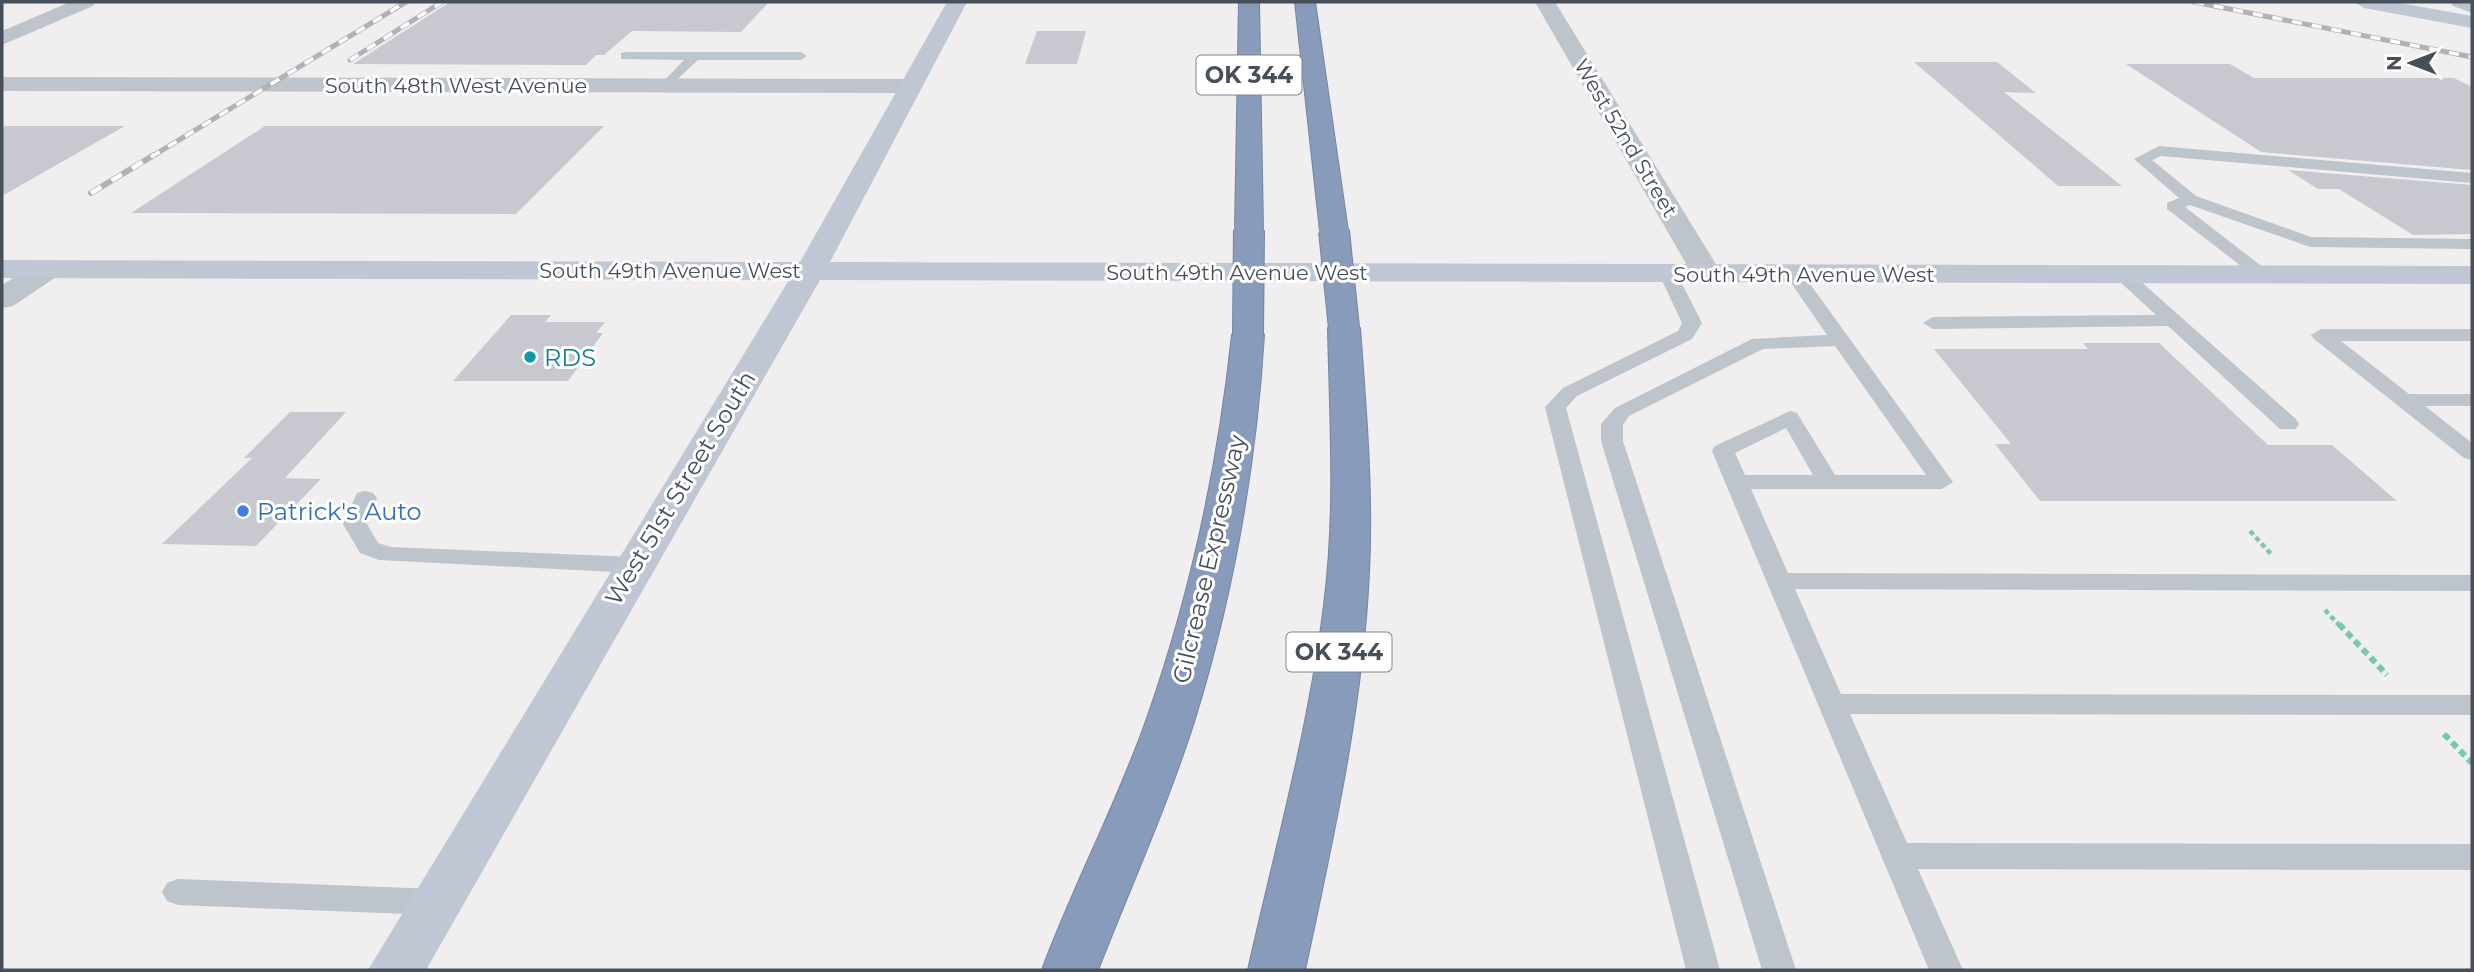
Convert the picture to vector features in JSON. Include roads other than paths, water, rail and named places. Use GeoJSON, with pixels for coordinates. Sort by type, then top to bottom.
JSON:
{"type":"FeatureCollection","features":[{"type":"Feature","properties":{"kind":"highway","name":"Gilcrease Expressway"},"geometry":{"type":"LineString","coordinates":[[1070,970],[1169,724],[1192,650],[1225,512],[1242,409],[1248,335],[1249,2]]}},
{"type":"Feature","properties":{"kind":"highway","name":"OK 344"},"geometry":{"type":"LineString","coordinates":[[1276,970],[1311,819],[1331,714],[1346,603],[1351,504],[1344,328],[1308,7]]}},
{"type":"Feature","properties":{"kind":"street"},"geometry":{"type":"LineString","coordinates":[[2,39],[86,2]]}},
{"type":"Feature","properties":{"kind":"street","name":"West 51st Street South"},"geometry":{"type":"LineString","coordinates":[[396,970],[810,271],[957,2]]}},
{"type":"Feature","properties":{"kind":"street","name":"West 52nd Street"},"geometry":{"type":"LineString","coordinates":[[1545,2],[1707,274]]}},
{"type":"Feature","properties":{"kind":"street"},"geometry":{"type":"LineString","coordinates":[[2364,2],[2472,22]]}},
{"type":"Feature","properties":{"kind":"street"},"geometry":{"type":"LineString","coordinates":[[2460,2],[2472,7]]}},
{"type":"Feature","properties":{"kind":"street","name":"South 48th West Avenue"},"geometry":{"type":"LineString","coordinates":[[2,84],[909,86]]}},
{"type":"Feature","properties":{"kind":"street","name":"South 49th Avenue West"},"geometry":{"type":"LineString","coordinates":[[2,268],[2472,275]]}},
{"type":"Feature","properties":{"kind":"street"},"geometry":{"type":"LineString","coordinates":[[2,299],[48,269]]}},
{"type":"Feature","properties":{"kind":"lane"},"geometry":{"type":"LineString","coordinates":[[626,56],[801,56]]}},
{"type":"Feature","properties":{"kind":"lane"},"geometry":{"type":"LineString","coordinates":[[667,85],[695,56]]}},
{"type":"Feature","properties":{"kind":"lane"},"geometry":{"type":"LineString","coordinates":[[2472,178],[2159,150],[2143,159],[2190,199],[2310,242],[2472,244]]}},
{"type":"Feature","properties":{"kind":"lane"},"geometry":{"type":"LineString","coordinates":[[2190,199],[2172,206],[2264,275]]}},
{"type":"Feature","properties":{"kind":"lane"},"geometry":{"type":"LineString","coordinates":[[1668,274],[1689,312],[1692,323],[1685,335],[1570,392],[1555,407],[1703,970]]}},
{"type":"Feature","properties":{"kind":"lane"},"geometry":{"type":"LineString","coordinates":[[1736,482],[1942,482],[1794,274]]}},
{"type":"Feature","properties":{"kind":"lane"},"geometry":{"type":"LineString","coordinates":[[2123,275],[2288,424]]}},
{"type":"Feature","properties":{"kind":"lane"},"geometry":{"type":"LineString","coordinates":[[1933,323],[2173,320]]}},
{"type":"Feature","properties":{"kind":"lane"},"geometry":{"type":"LineString","coordinates":[[2472,335],[2321,335],[2472,453]]}},
{"type":"Feature","properties":{"kind":"lane"},"geometry":{"type":"LineString","coordinates":[[1779,970],[1612,441],[1612,424],[1622,412],[1759,343],[1841,340]]}},
{"type":"Feature","properties":{"kind":"lane"},"geometry":{"type":"LineString","coordinates":[[2405,400],[2472,400]]}},
{"type":"Feature","properties":{"kind":"lane"},"geometry":{"type":"LineString","coordinates":[[1828,482],[1790,417],[1723,451],[1946,970]]}},
{"type":"Feature","properties":{"kind":"lane"},"geometry":{"type":"LineString","coordinates":[[365,498],[355,524],[369,548],[388,555],[634,565]]}},
{"type":"Feature","properties":{"kind":"lane"},"geometry":{"type":"LineString","coordinates":[[1779,581],[2472,583]]}},
{"type":"Feature","properties":{"kind":"lane"},"geometry":{"type":"LineString","coordinates":[[1832,704],[2472,705]]}},
{"type":"Feature","properties":{"kind":"lane"},"geometry":{"type":"LineString","coordinates":[[1897,856],[2472,857]]}},
{"type":"Feature","properties":{"kind":"lane"},"geometry":{"type":"LineString","coordinates":[[177,892],[436,902]]}},
{"type":"Feature","properties":{"kind":"railway"},"geometry":{"type":"LineString","coordinates":[[151,157],[406,2]]}},
{"type":"Feature","properties":{"kind":"railway"},"geometry":{"type":"LineString","coordinates":[[350,60],[442,2]]}},
{"type":"Feature","properties":{"kind":"railway"},"geometry":{"type":"LineString","coordinates":[[2194,2],[2472,57]]}},
{"type":"Feature","properties":{"kind":"railway"},"geometry":{"type":"LineString","coordinates":[[91,193],[154,155]]}},
{"type":"Feature","properties":{"kind":"place","name":"RDS"},"geometry":{"type":"Point","coordinates":[530,357]}},
{"type":"Feature","properties":{"kind":"place","name":"Patrick's Auto"},"geometry":{"type":"Point","coordinates":[243,511]}}]}
